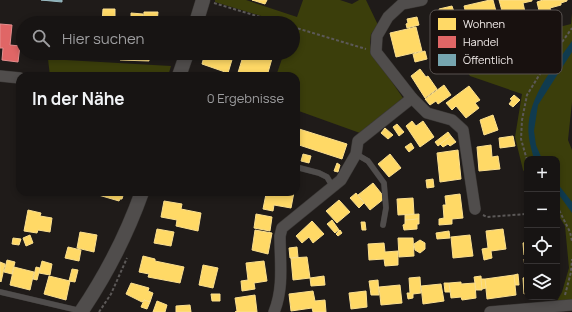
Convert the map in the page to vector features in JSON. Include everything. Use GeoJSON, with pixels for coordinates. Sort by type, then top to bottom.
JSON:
{"type":"FeatureCollection","features":[{"type":"Feature","properties":{"kind":"street"},"geometry":{"type":"LineString","coordinates":[[422,0],[402,4],[388,17],[377,36],[376,52],[412,98],[427,113],[452,120],[463,130],[474,209]]}},
{"type":"Feature","properties":{"kind":"street"},"geometry":{"type":"LineString","coordinates":[[200,16],[208,1]]}},
{"type":"Feature","properties":{"kind":"street"},"geometry":{"type":"LineString","coordinates":[[180,72],[185,60]]}},
{"type":"Feature","properties":{"kind":"street"},"geometry":{"type":"LineString","coordinates":[[0,76],[16,78]]}},
{"type":"Feature","properties":{"kind":"street"},"geometry":{"type":"LineString","coordinates":[[274,312],[281,290],[280,236],[282,228],[341,180],[356,154],[358,141],[412,98]]}},
{"type":"Feature","properties":{"kind":"street"},"geometry":{"type":"LineString","coordinates":[[81,312],[110,263],[140,196]]}},
{"type":"Feature","properties":{"kind":"street"},"geometry":{"type":"LineString","coordinates":[[490,312],[567,306]]}},
{"type":"Feature","properties":{"kind":"lane"},"geometry":{"type":"LineString","coordinates":[[356,154],[368,161],[384,183],[386,208],[383,225]]}},
{"type":"Feature","properties":{"kind":"lane"},"geometry":{"type":"LineString","coordinates":[[300,168],[327,177],[333,187]]}},
{"type":"Feature","properties":{"kind":"lane"},"geometry":{"type":"LineString","coordinates":[[0,292],[81,312]]}},
{"type":"Feature","properties":{"kind":"path"},"geometry":{"type":"LineString","coordinates":[[208,1],[257,16]]}},
{"type":"Feature","properties":{"kind":"path"},"geometry":{"type":"LineString","coordinates":[[562,42],[572,28]]}},
{"type":"Feature","properties":{"kind":"path"},"geometry":{"type":"LineString","coordinates":[[300,29],[376,52]]}},
{"type":"Feature","properties":{"kind":"path"},"geometry":{"type":"LineString","coordinates":[[526,156],[521,139],[522,120],[527,95],[540,74]]}},
{"type":"Feature","properties":{"kind":"path"},"geometry":{"type":"LineString","coordinates":[[474,209],[487,218],[524,214]]}},
{"type":"Feature","properties":{"kind":"path"},"geometry":{"type":"LineString","coordinates":[[560,214],[570,232],[572,241]]}},
{"type":"Feature","properties":{"kind":"path"},"geometry":{"type":"LineString","coordinates":[[567,306],[567,288],[572,259]]}},
{"type":"Feature","properties":{"kind":"shaded area"},"geometry":{"type":"Polygon","coordinates":[[[215,0],[246,0],[294,16],[261,16],[215,2],[215,0]]]}},
{"type":"Feature","properties":{"kind":"shaded area"},"geometry":{"type":"Polygon","coordinates":[[[303,0],[340,0],[352,4],[359,0],[366,0],[378,25],[371,34],[370,43],[372,53],[403,98],[360,133],[300,111],[300,72],[277,72],[282,60],[300,60],[300,16],[297,16],[303,0]]]}},
{"type":"Feature","properties":{"kind":"shaded area"},"geometry":{"type":"Polygon","coordinates":[[[572,13],[572,102],[568,140],[572,150],[572,301],[556,303],[558,300],[560,300],[569,268],[565,226],[560,218],[560,156],[524,156],[524,171],[515,137],[522,94],[470,76],[469,74],[562,74],[562,26],[571,24],[572,13]]]}},
{"type":"Feature","properties":{"kind":"shaded area"},"geometry":{"type":"Polygon","coordinates":[[[48,60],[171,66],[169,72],[50,72],[48,60]]]}},
{"type":"Feature","properties":{"kind":"water"},"geometry":{"type":"Polygon","coordinates":[[[572,41],[572,52],[562,68],[562,55],[572,41]]]}},
{"type":"Feature","properties":{"kind":"water"},"geometry":{"type":"Polygon","coordinates":[[[549,74],[558,74],[538,105],[534,131],[536,145],[541,156],[533,156],[530,146],[529,124],[531,111],[541,86],[549,74]]]}},
{"type":"Feature","properties":{"kind":"water"},"geometry":{"type":"Polygon","coordinates":[[[560,187],[572,202],[572,213],[560,196],[560,187]]]}},
{"type":"Feature","properties":{"kind":"building: Wohnen"},"geometry":{"type":"Polygon","coordinates":[[[252,0],[267,0],[265,4],[252,0]]]}},
{"type":"Feature","properties":{"kind":"building: Wohnen"},"geometry":{"type":"Polygon","coordinates":[[[493,0],[496,10],[465,10],[464,6],[493,0]]]}},
{"type":"Feature","properties":{"kind":"building: Wohnen"},"geometry":{"type":"Polygon","coordinates":[[[499,0],[532,0],[523,3],[525,10],[502,10],[499,0]]]}},
{"type":"Feature","properties":{"kind":"building: Wohnen"},"geometry":{"type":"Polygon","coordinates":[[[543,0],[567,0],[561,3],[561,5],[550,8],[551,10],[539,10],[537,2],[543,0]]]}},
{"type":"Feature","properties":{"kind":"building: Wohnen"},"geometry":{"type":"Polygon","coordinates":[[[452,6],[453,10],[439,10],[452,6]]]}},
{"type":"Feature","properties":{"kind":"building: Wohnen"},"geometry":{"type":"Polygon","coordinates":[[[103,9],[115,9],[115,16],[102,16],[103,9]]]}},
{"type":"Feature","properties":{"kind":"building: Wohnen"},"geometry":{"type":"Polygon","coordinates":[[[144,12],[158,12],[158,16],[144,16],[144,12]]]}},
{"type":"Feature","properties":{"kind":"building: Wohnen"},"geometry":{"type":"Polygon","coordinates":[[[131,13],[143,14],[143,16],[131,16],[131,13]]]}},
{"type":"Feature","properties":{"kind":"building: Wohnen"},"geometry":{"type":"Polygon","coordinates":[[[417,17],[419,25],[407,28],[407,19],[417,17]]]}},
{"type":"Feature","properties":{"kind":"building: Wohnen"},"geometry":{"type":"Polygon","coordinates":[[[416,27],[422,51],[396,57],[390,33],[416,27]]]}},
{"type":"Feature","properties":{"kind":"building: Wohnen"},"geometry":{"type":"Polygon","coordinates":[[[425,51],[427,59],[415,62],[413,54],[425,51]]]}},
{"type":"Feature","properties":{"kind":"building: Wohnen"},"geometry":{"type":"Polygon","coordinates":[[[120,60],[149,60],[149,61],[120,60]]]}},
{"type":"Feature","properties":{"kind":"building: Wohnen"},"geometry":{"type":"Polygon","coordinates":[[[203,60],[232,60],[228,72],[202,64],[203,60]]]}},
{"type":"Feature","properties":{"kind":"building: Wohnen"},"geometry":{"type":"Polygon","coordinates":[[[242,60],[272,60],[268,72],[238,72],[242,60]]]}},
{"type":"Feature","properties":{"kind":"building: Wohnen"},"geometry":{"type":"Polygon","coordinates":[[[420,69],[426,77],[428,76],[437,89],[425,98],[411,76],[420,69]]]}},
{"type":"Feature","properties":{"kind":"building: Wohnen"},"geometry":{"type":"Polygon","coordinates":[[[444,85],[451,95],[438,104],[436,101],[430,105],[425,99],[444,85]]]}},
{"type":"Feature","properties":{"kind":"building: Wohnen"},"geometry":{"type":"Polygon","coordinates":[[[469,86],[480,100],[475,103],[479,108],[466,118],[456,106],[452,110],[446,103],[469,86]]]}},
{"type":"Feature","properties":{"kind":"building: Wohnen"},"geometry":{"type":"Polygon","coordinates":[[[514,95],[520,100],[513,107],[509,104],[512,100],[510,99],[514,95]]]}},
{"type":"Feature","properties":{"kind":"building: Wohnen"},"geometry":{"type":"Polygon","coordinates":[[[493,115],[498,130],[484,135],[480,120],[493,115]]]}},
{"type":"Feature","properties":{"kind":"building: Wohnen"},"geometry":{"type":"Polygon","coordinates":[[[412,121],[416,126],[423,121],[434,137],[420,147],[406,126],[412,121]]]}},
{"type":"Feature","properties":{"kind":"building: Wohnen"},"geometry":{"type":"Polygon","coordinates":[[[397,124],[404,132],[399,136],[393,127],[397,124]]]}},
{"type":"Feature","properties":{"kind":"building: Wohnen"},"geometry":{"type":"Polygon","coordinates":[[[385,128],[393,135],[388,139],[381,133],[385,128]]]}},
{"type":"Feature","properties":{"kind":"building: Wohnen"},"geometry":{"type":"Polygon","coordinates":[[[300,129],[347,144],[342,159],[300,145],[300,129]]]}},
{"type":"Feature","properties":{"kind":"building: Wohnen"},"geometry":{"type":"Polygon","coordinates":[[[448,132],[451,136],[438,146],[435,142],[448,132]]]}},
{"type":"Feature","properties":{"kind":"building: Wohnen"},"geometry":{"type":"Polygon","coordinates":[[[451,136],[456,142],[450,146],[448,144],[443,147],[440,144],[451,136]]]}},
{"type":"Feature","properties":{"kind":"building: Wohnen"},"geometry":{"type":"Polygon","coordinates":[[[513,136],[515,146],[500,148],[499,138],[513,136]]]}},
{"type":"Feature","properties":{"kind":"building: Wohnen"},"geometry":{"type":"Polygon","coordinates":[[[411,143],[414,148],[409,152],[405,147],[411,143]]]}},
{"type":"Feature","properties":{"kind":"building: Wohnen"},"geometry":{"type":"Polygon","coordinates":[[[491,145],[492,157],[498,156],[500,169],[479,171],[477,147],[491,145]]]}},
{"type":"Feature","properties":{"kind":"building: Wohnen"},"geometry":{"type":"Polygon","coordinates":[[[458,150],[461,179],[440,182],[437,153],[458,150]]]}},
{"type":"Feature","properties":{"kind":"building: Wohnen"},"geometry":{"type":"Polygon","coordinates":[[[303,154],[311,156],[309,163],[301,161],[303,154]]]}},
{"type":"Feature","properties":{"kind":"building: Wohnen"},"geometry":{"type":"Polygon","coordinates":[[[390,154],[401,168],[389,177],[378,164],[390,154]]]}},
{"type":"Feature","properties":{"kind":"building: Wohnen"},"geometry":{"type":"Polygon","coordinates":[[[337,163],[340,165],[338,172],[334,171],[337,163]]]}},
{"type":"Feature","properties":{"kind":"building: Wohnen"},"geometry":{"type":"Polygon","coordinates":[[[433,179],[434,187],[427,188],[426,180],[433,179]]]}},
{"type":"Feature","properties":{"kind":"building: Wohnen"},"geometry":{"type":"Polygon","coordinates":[[[373,183],[385,198],[370,210],[358,195],[373,183]]]}},
{"type":"Feature","properties":{"kind":"building: Wohnen"},"geometry":{"type":"Polygon","coordinates":[[[356,193],[364,203],[359,208],[350,198],[356,193]]]}},
{"type":"Feature","properties":{"kind":"building: Wohnen"},"geometry":{"type":"Polygon","coordinates":[[[460,194],[463,218],[452,219],[452,224],[439,225],[439,219],[444,218],[443,205],[446,205],[445,196],[460,194]]]}},
{"type":"Feature","properties":{"kind":"building: Wohnen"},"geometry":{"type":"Polygon","coordinates":[[[102,196],[123,196],[119,201],[102,196]]]}},
{"type":"Feature","properties":{"kind":"building: Wohnen"},"geometry":{"type":"Polygon","coordinates":[[[266,196],[293,196],[291,208],[274,205],[273,211],[263,209],[266,196]]]}},
{"type":"Feature","properties":{"kind":"building: Wohnen"},"geometry":{"type":"Polygon","coordinates":[[[413,198],[414,214],[398,215],[397,199],[413,198]]]}},
{"type":"Feature","properties":{"kind":"building: Wohnen"},"geometry":{"type":"Polygon","coordinates":[[[339,200],[350,212],[337,223],[326,211],[339,200]]]}},
{"type":"Feature","properties":{"kind":"building: Wohnen"},"geometry":{"type":"Polygon","coordinates":[[[164,201],[182,204],[181,209],[201,213],[198,231],[176,226],[177,220],[161,217],[164,201]]]}},
{"type":"Feature","properties":{"kind":"building: Wohnen"},"geometry":{"type":"Polygon","coordinates":[[[28,210],[41,213],[40,216],[52,218],[50,232],[38,230],[37,233],[24,231],[28,210]]]}},
{"type":"Feature","properties":{"kind":"building: Wohnen"},"geometry":{"type":"Polygon","coordinates":[[[256,214],[272,217],[270,231],[254,228],[256,214]]]}},
{"type":"Feature","properties":{"kind":"building: Wohnen"},"geometry":{"type":"Polygon","coordinates":[[[419,214],[419,219],[405,220],[405,215],[419,214]]]}},
{"type":"Feature","properties":{"kind":"building: Wohnen"},"geometry":{"type":"Polygon","coordinates":[[[419,219],[417,229],[404,230],[403,225],[405,224],[405,220],[419,219]]]}},
{"type":"Feature","properties":{"kind":"building: Wohnen"},"geometry":{"type":"Polygon","coordinates":[[[332,220],[339,230],[335,233],[327,224],[332,220]]]}},
{"type":"Feature","properties":{"kind":"building: Wohnen"},"geometry":{"type":"Polygon","coordinates":[[[312,221],[324,234],[313,243],[309,237],[302,243],[296,236],[312,221]]]}},
{"type":"Feature","properties":{"kind":"building: Wohnen"},"geometry":{"type":"Polygon","coordinates":[[[361,222],[365,222],[366,230],[362,230],[361,222]]]}},
{"type":"Feature","properties":{"kind":"building: Wohnen"},"geometry":{"type":"Polygon","coordinates":[[[157,229],[174,232],[171,246],[154,243],[157,229]]]}},
{"type":"Feature","properties":{"kind":"building: Wohnen"},"geometry":{"type":"Polygon","coordinates":[[[503,229],[506,249],[491,251],[492,258],[484,260],[482,249],[488,248],[486,231],[503,229]]]}},
{"type":"Feature","properties":{"kind":"building: Wohnen"},"geometry":{"type":"Polygon","coordinates":[[[255,230],[272,233],[268,254],[252,250],[255,230]]]}},
{"type":"Feature","properties":{"kind":"building: Wohnen"},"geometry":{"type":"Polygon","coordinates":[[[340,230],[342,233],[338,236],[336,234],[340,230]]]}},
{"type":"Feature","properties":{"kind":"building: Wohnen"},"geometry":{"type":"Polygon","coordinates":[[[449,231],[450,238],[437,239],[436,233],[449,231]]]}},
{"type":"Feature","properties":{"kind":"building: Wohnen"},"geometry":{"type":"Polygon","coordinates":[[[80,232],[97,235],[94,252],[77,248],[80,232]]]}},
{"type":"Feature","properties":{"kind":"building: Wohnen"},"geometry":{"type":"Polygon","coordinates":[[[30,235],[33,243],[26,246],[23,238],[30,235]]]}},
{"type":"Feature","properties":{"kind":"building: Wohnen"},"geometry":{"type":"Polygon","coordinates":[[[470,235],[473,256],[453,258],[451,237],[470,235]]]}},
{"type":"Feature","properties":{"kind":"building: Wohnen"},"geometry":{"type":"Polygon","coordinates":[[[13,238],[21,239],[19,245],[12,244],[13,238]]]}},
{"type":"Feature","properties":{"kind":"building: Wohnen"},"geometry":{"type":"Polygon","coordinates":[[[398,238],[413,238],[414,256],[399,257],[398,238]]]}},
{"type":"Feature","properties":{"kind":"building: Wohnen"},"geometry":{"type":"Polygon","coordinates":[[[420,240],[425,243],[425,249],[420,253],[415,250],[414,244],[420,240]]]}},
{"type":"Feature","properties":{"kind":"building: Wohnen"},"geometry":{"type":"Polygon","coordinates":[[[384,243],[385,252],[398,251],[398,265],[385,266],[384,259],[369,260],[368,244],[384,243]]]}},
{"type":"Feature","properties":{"kind":"building: Wohnen"},"geometry":{"type":"Polygon","coordinates":[[[68,247],[81,250],[79,261],[65,258],[68,247]]]}},
{"type":"Feature","properties":{"kind":"building: Wohnen"},"geometry":{"type":"Polygon","coordinates":[[[297,247],[298,257],[290,258],[289,248],[297,247]]]}},
{"type":"Feature","properties":{"kind":"building: Wohnen"},"geometry":{"type":"Polygon","coordinates":[[[143,256],[155,259],[155,261],[184,267],[180,283],[148,277],[149,274],[139,272],[143,256]]]}},
{"type":"Feature","properties":{"kind":"building: Wohnen"},"geometry":{"type":"Polygon","coordinates":[[[307,257],[310,278],[293,280],[291,258],[307,257]]]}},
{"type":"Feature","properties":{"kind":"building: Wohnen"},"geometry":{"type":"Polygon","coordinates":[[[7,260],[15,262],[12,274],[4,272],[7,260]]]}},
{"type":"Feature","properties":{"kind":"building: Wohnen"},"geometry":{"type":"Polygon","coordinates":[[[42,261],[52,264],[50,275],[39,273],[42,261]]]}},
{"type":"Feature","properties":{"kind":"building: Wohnen"},"geometry":{"type":"Polygon","coordinates":[[[264,261],[267,281],[254,283],[255,289],[242,291],[241,281],[248,280],[246,263],[264,261]]]}},
{"type":"Feature","properties":{"kind":"building: Wohnen"},"geometry":{"type":"Polygon","coordinates":[[[0,262],[5,264],[1,282],[0,281],[0,262]]]}},
{"type":"Feature","properties":{"kind":"building: Wohnen"},"geometry":{"type":"Polygon","coordinates":[[[203,265],[218,268],[213,288],[199,285],[203,265]]]}},
{"type":"Feature","properties":{"kind":"building: Wohnen"},"geometry":{"type":"Polygon","coordinates":[[[14,267],[34,272],[30,290],[10,285],[14,267]]]}},
{"type":"Feature","properties":{"kind":"building: Wohnen"},"geometry":{"type":"Polygon","coordinates":[[[36,267],[40,268],[37,280],[33,279],[36,267]]]}},
{"type":"Feature","properties":{"kind":"building: Wohnen"},"geometry":{"type":"Polygon","coordinates":[[[72,269],[78,270],[75,282],[69,281],[72,269]]]}},
{"type":"Feature","properties":{"kind":"building: Wohnen"},"geometry":{"type":"Polygon","coordinates":[[[518,274],[519,285],[515,285],[514,275],[518,274]]]}},
{"type":"Feature","properties":{"kind":"building: Wohnen"},"geometry":{"type":"Polygon","coordinates":[[[514,275],[516,295],[487,299],[485,279],[514,275]]]}},
{"type":"Feature","properties":{"kind":"building: Wohnen"},"geometry":{"type":"Polygon","coordinates":[[[49,276],[70,281],[66,300],[44,294],[49,276]]]}},
{"type":"Feature","properties":{"kind":"building: Wohnen"},"geometry":{"type":"Polygon","coordinates":[[[324,276],[325,285],[311,286],[310,278],[324,276]]]}},
{"type":"Feature","properties":{"kind":"building: Wohnen"},"geometry":{"type":"Polygon","coordinates":[[[481,276],[482,290],[476,290],[474,277],[481,276]]]}},
{"type":"Feature","properties":{"kind":"building: Wohnen"},"geometry":{"type":"Polygon","coordinates":[[[420,277],[421,293],[413,294],[413,298],[408,299],[407,293],[410,293],[409,278],[420,277]]]}},
{"type":"Feature","properties":{"kind":"building: Wohnen"},"geometry":{"type":"Polygon","coordinates":[[[481,279],[485,279],[486,288],[482,289],[481,279]]]}},
{"type":"Feature","properties":{"kind":"building: Wohnen"},"geometry":{"type":"Polygon","coordinates":[[[378,280],[379,295],[371,295],[369,281],[378,280]]]}},
{"type":"Feature","properties":{"kind":"building: Wohnen"},"geometry":{"type":"Polygon","coordinates":[[[461,282],[461,284],[475,283],[476,298],[462,300],[461,297],[451,298],[449,283],[461,282]]]}},
{"type":"Feature","properties":{"kind":"building: Wohnen"},"geometry":{"type":"Polygon","coordinates":[[[131,283],[149,288],[148,291],[153,293],[150,302],[144,300],[142,302],[126,294],[131,283]]]}},
{"type":"Feature","properties":{"kind":"building: Wohnen"},"geometry":{"type":"Polygon","coordinates":[[[444,283],[449,283],[450,292],[445,292],[444,283]]]}},
{"type":"Feature","properties":{"kind":"building: Wohnen"},"geometry":{"type":"Polygon","coordinates":[[[441,284],[444,301],[423,304],[421,286],[441,284]]]}},
{"type":"Feature","properties":{"kind":"building: Wohnen"},"geometry":{"type":"Polygon","coordinates":[[[400,285],[402,303],[381,305],[379,287],[400,285]]]}},
{"type":"Feature","properties":{"kind":"building: Wohnen"},"geometry":{"type":"Polygon","coordinates":[[[313,291],[315,301],[325,300],[326,312],[313,312],[312,308],[291,311],[289,294],[313,291]]]}},
{"type":"Feature","properties":{"kind":"building: Wohnen"},"geometry":{"type":"Polygon","coordinates":[[[366,291],[367,307],[351,309],[349,293],[366,291]]]}},
{"type":"Feature","properties":{"kind":"building: Wohnen"},"geometry":{"type":"Polygon","coordinates":[[[211,294],[220,294],[220,301],[212,301],[211,294]]]}},
{"type":"Feature","properties":{"kind":"building: Wohnen"},"geometry":{"type":"Polygon","coordinates":[[[255,295],[257,312],[235,312],[237,311],[235,298],[255,295]]]}},
{"type":"Feature","properties":{"kind":"building: Wohnen"},"geometry":{"type":"Polygon","coordinates":[[[144,300],[150,302],[147,309],[141,307],[144,300]]]}},
{"type":"Feature","properties":{"kind":"building: Wohnen"},"geometry":{"type":"Polygon","coordinates":[[[157,301],[167,305],[165,312],[153,312],[157,301]]]}},
{"type":"Feature","properties":{"kind":"building: Wohnen"},"geometry":{"type":"Polygon","coordinates":[[[190,305],[191,312],[176,312],[176,306],[190,305]]]}},
{"type":"Feature","properties":{"kind":"building: Handel"},"geometry":{"type":"Polygon","coordinates":[[[0,24],[12,25],[10,45],[16,46],[16,60],[18,60],[18,62],[2,60],[3,48],[0,48],[0,24]]]}},
{"type":"Feature","properties":{"kind":"building: Öffentlich"},"geometry":{"type":"Polygon","coordinates":[[[41,0],[62,0],[62,2],[41,0]]]}}]}
